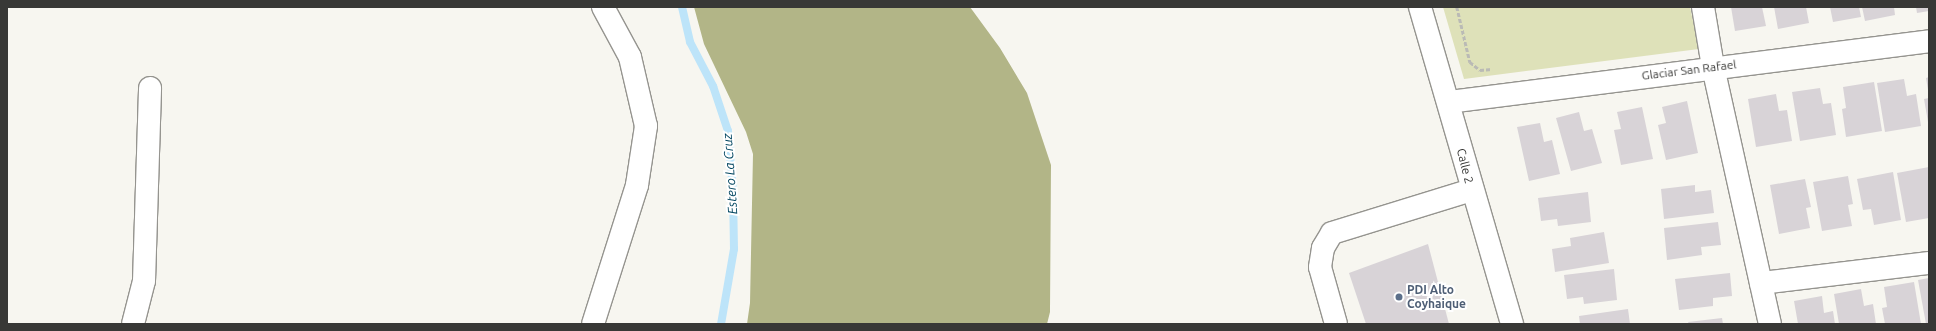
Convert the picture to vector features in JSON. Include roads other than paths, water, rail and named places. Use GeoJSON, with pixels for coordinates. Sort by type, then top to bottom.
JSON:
{"type":"FeatureCollection","features":[{"type":"Feature","properties":{"kind":"street"},"geometry":{"type":"LineString","coordinates":[[593,324],[637,185],[646,126],[630,57],[603,7]]}},
{"type":"Feature","properties":{"kind":"street","name":"Calle 2"},"geometry":{"type":"LineString","coordinates":[[1420,7],[1449,102],[1472,190],[1512,324]]}},
{"type":"Feature","properties":{"kind":"street"},"geometry":{"type":"LineString","coordinates":[[1703,7],[1714,67],[1770,324]]}},
{"type":"Feature","properties":{"kind":"street","name":"Glaciar San Rafael"},"geometry":{"type":"LineString","coordinates":[[1449,102],[1714,67],[1929,41]]}},
{"type":"Feature","properties":{"kind":"street"},"geometry":{"type":"LineString","coordinates":[[133,324],[144,281],[150,88]]}},
{"type":"Feature","properties":{"kind":"street"},"geometry":{"type":"LineString","coordinates":[[1336,324],[1320,267],[1323,248],[1332,233],[1472,190]]}},
{"type":"Feature","properties":{"kind":"street"},"geometry":{"type":"LineString","coordinates":[[1761,283],[1929,263]]}},
{"type":"Feature","properties":{"kind":"waterway","name":"Estero La Cruz"},"geometry":{"type":"LineString","coordinates":[[682,7],[690,42],[713,86],[728,131],[733,192],[734,249],[721,324]]}},
{"type":"Feature","properties":{"kind":"place","name":"PDI Alto Coyhaique"},"geometry":{"type":"Point","coordinates":[1399,297]}}]}
